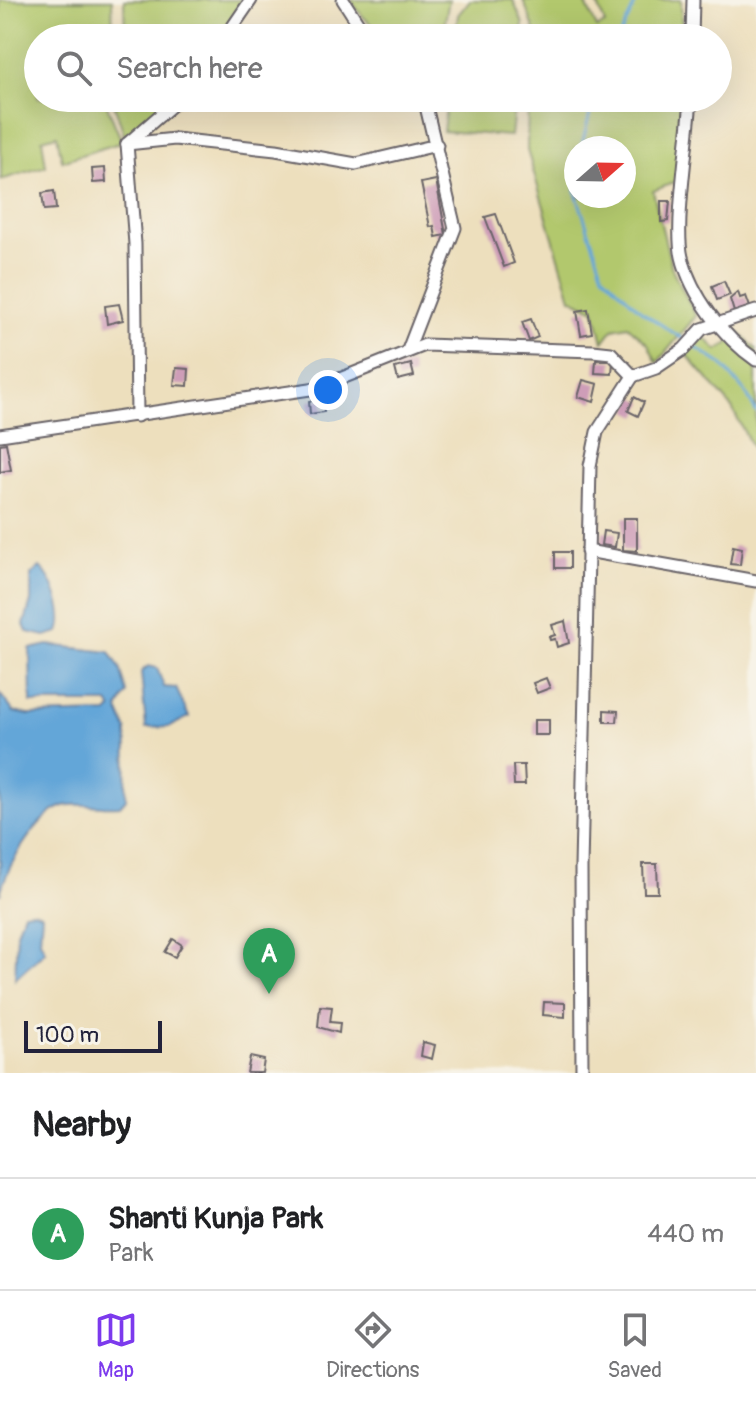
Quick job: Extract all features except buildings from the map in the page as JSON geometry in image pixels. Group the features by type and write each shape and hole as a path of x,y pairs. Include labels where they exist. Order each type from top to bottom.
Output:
{"street":[{"path":"235,24 251,0"},
{"path":"343,0 358,24"},
{"path":"692,24 693,0"},
{"path":"127,144 164,112"},
{"path":"408,350 455,228 428,112"},
{"path":"690,112 681,255 701,299 742,350 756,360"},
{"path":"127,144 175,139 276,150 356,164 437,145"},
{"path":"127,144 135,244 137,416"},
{"path":"582,1073 581,868 587,551 590,466 597,432 633,376 656,368 684,349 693,336 719,323 756,311"},
{"path":"0,435 317,388 425,345 611,353 633,376"},
{"path":"587,551 756,581"}],"green space":[{"path":"0,0 112,0 113,24 24,24 24,112 110,112 122,142 62,161 57,135 42,139 46,166 1,180"},
{"path":"124,0 243,0 228,24 125,24"},
{"path":"351,0 449,0 445,24 370,24"},
{"path":"470,0 513,0 523,24 457,24 458,15"},
{"path":"523,0 584,0 595,24 532,24"},
{"path":"596,0 681,0 682,24 605,24"},
{"path":"117,112 159,112 126,140"},
{"path":"445,112 514,112 511,136 443,131"},
{"path":"528,112 680,112 678,181 653,191 672,269 696,316 657,363 648,344 628,326 613,329 603,342 595,310 571,298 527,150"},
{"path":"734,328 756,349 756,455 731,406 685,353 704,337 717,350 729,343"}],"water":[{"path":"40,567 54,588 61,616 59,632 45,636 27,632 24,625 31,601 31,575"},
{"path":"48,645 110,652 120,668 127,693 118,709 127,730 126,799 120,806 71,805 53,811 24,844 0,895 0,694 14,712 29,715 108,713 112,709 108,703 31,703 30,649"},
{"path":"148,666 157,668 164,687 176,688 189,717 169,727 146,728 141,672"},
{"path":"24,912 42,914 40,940 45,951 15,979 17,932"}],"waterway":[{"path":"626,24 637,0"},
{"path":"584,136 590,112"},
{"path":"581,208 603,274 642,312 721,364 746,393 756,412"}],"place":[{"name":"Shanti Kunja Park","path":"269,994"}]}
